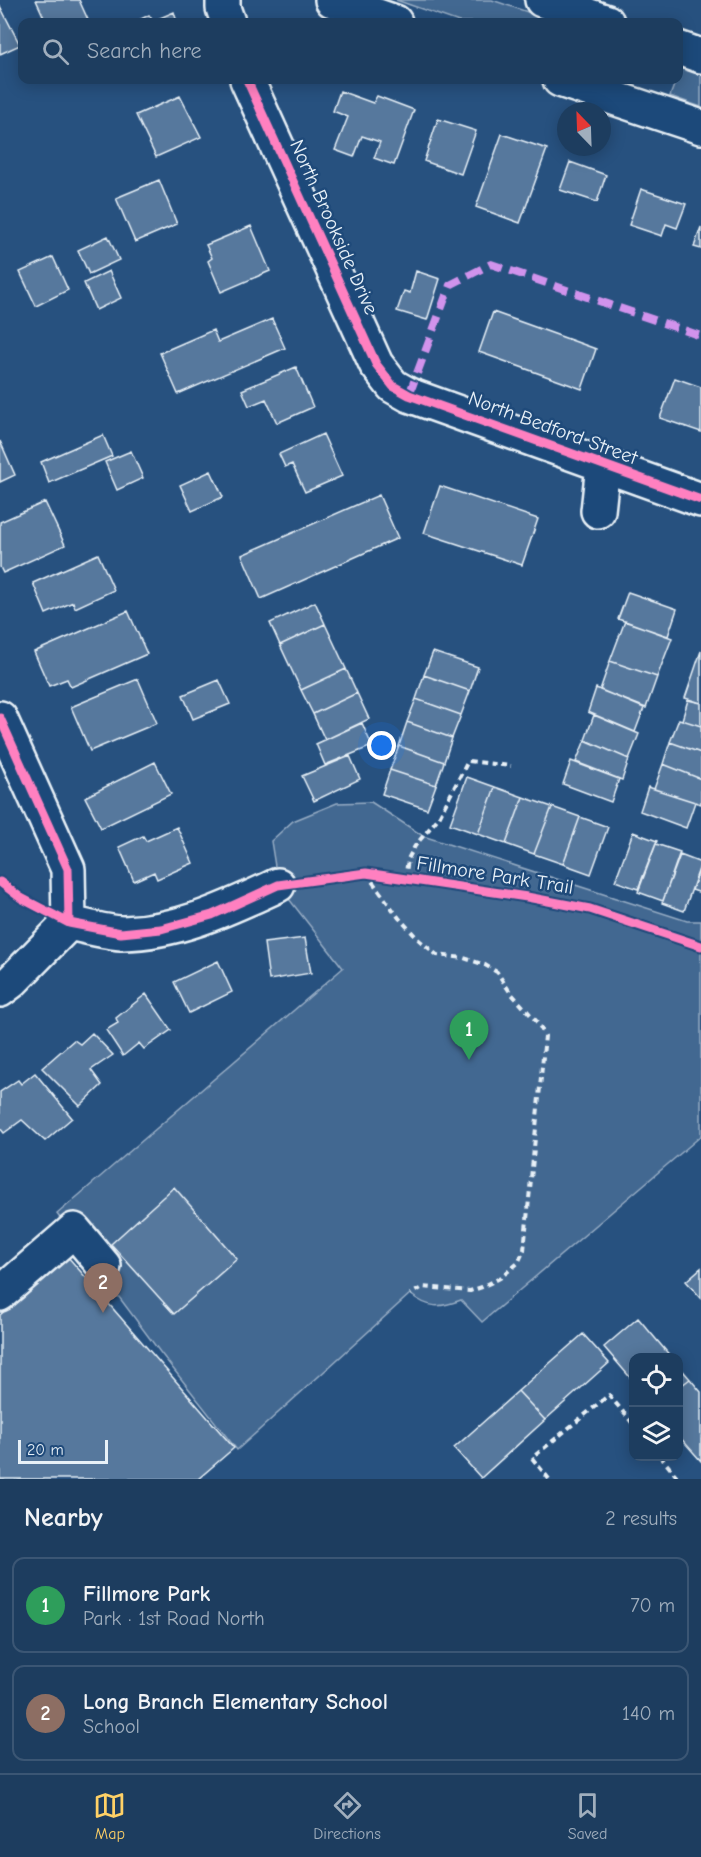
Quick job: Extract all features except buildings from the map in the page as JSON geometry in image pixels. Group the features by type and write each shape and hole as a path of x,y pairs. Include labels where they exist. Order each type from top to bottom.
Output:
{"street":[{"path":"223,0 227,18"},
{"path":"332,0 384,18"},
{"path":"542,0 594,18"},
{"path":"683,50 701,56"},
{"name":"North Brookside Drive","path":"249,84 376,364 393,386"},
{"path":"586,84 612,88 701,128"},
{"name":"North Bedford Street","path":"393,386 409,395 701,500"},
{"path":"598,511 603,465"},
{"path":"0,718 68,869 69,923 12,981 0,990"},
{"path":"69,923 121,933 161,929 212,915 278,885"},
{"path":"0,1294 74,1230 104,1266"}],"path":[{"path":"400,878 415,846 439,817 468,761 511,766"},
{"path":"355,875 371,874 399,918 437,955 464,958 485,965 496,972 510,992 538,1023 545,1036 524,1250 518,1263 500,1278 470,1291 423,1287 411,1294"},
{"path":"549,1479 532,1458 609,1395 629,1420"},
{"path":"664,1461 679,1479"}],"shaded area":[{"path":"396,0 492,0 545,18 448,18"},
{"path":"683,67 701,73 701,107 670,96 674,84 683,84"},
{"path":"371,802 423,836 687,921 701,921 701,1136 482,1322 461,1300 435,1306 410,1294 237,1450 57,1214 343,968 278,885 271,841 293,821 337,803"}],"marked path":[{"path":"409,395 450,285 491,264 701,336"}],"cycle path":[{"path":"249,84 376,364 393,386 409,395 701,500"},
{"path":"0,718 68,869 69,923"},
{"name":"Fillmore Park Trail","path":"0,882 21,898 69,923 121,933 161,929 212,915 278,885 366,873 527,897 590,909 701,946"}],"place":[{"name":"Fillmore Park","path":"469,1060"},
{"name":"Long Branch Elementary School","path":"103,1313"}]}
